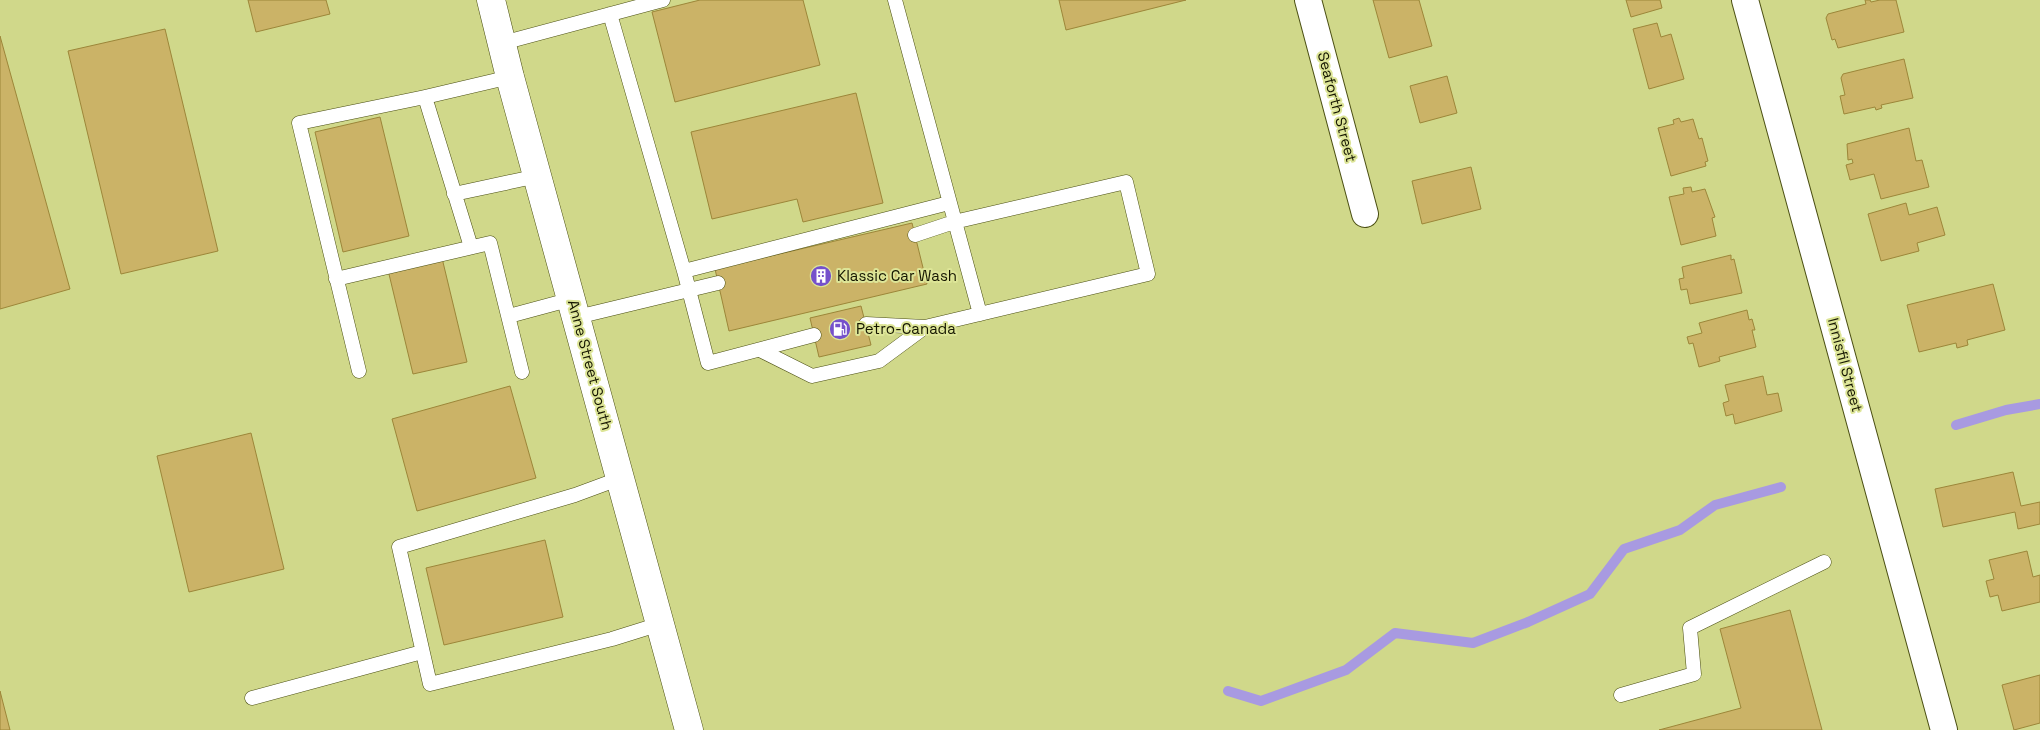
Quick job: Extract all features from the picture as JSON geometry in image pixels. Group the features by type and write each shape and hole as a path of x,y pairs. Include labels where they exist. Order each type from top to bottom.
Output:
{"street":[{"name":"Anne Street South","path":"491,0 510,77 689,730"},
{"name":"Seaforth Street","path":"1308,0 1365,214"},
{"name":"Innisfil Street","path":"1746,0 1944,730"}],"lane":[{"path":"502,43 663,0"},
{"path":"895,0 980,314"},
{"path":"610,14 684,271 708,362 814,335"},
{"path":"359,371 299,123 510,77"},
{"path":"425,97 470,247"},
{"path":"454,194 538,176"},
{"path":"866,324 925,327 1148,274 1126,182 954,222 915,235"},
{"path":"684,271 949,202"},
{"path":"336,279 490,243 522,372"},
{"path":"509,316 689,290 718,283"},
{"path":"760,350 812,376 879,362 925,327"},
{"path":"621,478 574,495 399,547 430,684 612,640 660,624"},
{"path":"1621,695 1694,674 1690,628 1824,562"},
{"path":"252,698 422,652"}],"building":[{"path":"248,0 326,0 330,14 256,32"},
{"path":"700,0 803,0 820,65 675,102 652,12"},
{"path":"1059,0 1186,0 1066,30"},
{"path":"1373,0 1419,0 1432,46 1389,58"},
{"path":"1626,0 1660,0 1662,8 1631,17"},
{"path":"1865,0 1870,0 1871,2 1896,0 1904,32 1838,48 1835,39 1832,40 1826,18 1828,14 1866,4"},
{"path":"1657,23 1661,37 1671,34 1684,79 1649,89 1633,29"},
{"path":"165,29 218,251 121,274 68,51"},
{"path":"0,36 70,289 0,309"},
{"path":"1904,59 1913,98 1881,105 1882,108 1876,110 1875,107 1844,114 1840,96 1845,95 1841,78 1843,74"},
{"path":"1447,76 1457,113 1420,123 1410,86"},
{"path":"856,93 883,203 803,222 797,199 712,219 691,132"},
{"path":"380,117 409,236 343,252 315,132"},
{"path":"1679,118 1681,122 1693,119 1699,139 1702,138 1708,161 1705,162 1706,166 1671,176 1658,128 1674,124 1673,120"},
{"path":"1909,128 1916,161 1922,160 1929,187 1881,199 1874,174 1850,180 1846,165 1853,163 1852,159 1848,160 1847,144"},
{"path":"1471,167 1481,209 1422,224 1412,181"},
{"path":"1691,187 1692,192 1705,189 1715,217 1712,218 1716,236 1681,245 1669,197 1684,194 1683,188"},
{"path":"1906,203 1909,215 1937,207 1945,235 1917,243 1919,251 1881,261 1868,214"},
{"name":"Klassic Car Wash","path":"912,223 927,284 729,331 715,269"},
{"path":"1731,255 1731,260 1734,259 1742,293 1690,304 1687,289 1681,290 1679,279 1684,278 1682,267"},
{"path":"442,258 467,362 413,374 388,270"},
{"path":"1993,284 2005,330 1967,340 1968,345 1957,348 1956,343 1919,352 1907,305"},
{"name":"Petro-Canada","path":"861,306 871,345 819,357 810,318"},
{"path":"1747,310 1749,320 1752,319 1755,330 1752,330 1756,347 1719,357 1720,361 1699,367 1693,343 1689,344 1687,337 1702,333 1699,323"},
{"path":"1763,376 1767,395 1778,393 1782,411 1735,424 1733,414 1726,416 1723,403 1729,401 1725,385"},
{"path":"510,386 536,478 417,511 392,419"},
{"path":"251,433 284,569 189,592 157,456"},
{"path":"2013,472 2021,506 2040,502 2040,524 2018,529 2015,512 1943,527 1935,489"},
{"path":"545,540 563,617 444,645 426,568"},
{"path":"2027,551 2033,577 2040,575 2040,602 2002,611 1998,595 1990,597 1986,581 1994,579 1989,560"},
{"path":"1790,610 1822,730 1659,730 1741,708 1720,629"},
{"path":"2040,675 2040,723 2014,730 2002,685"},
{"path":"0,691 10,730 0,730"}],"waterway":[{"path":"1956,425 2006,410 2040,404"},
{"path":"1228,691 1261,701 1346,670 1395,633 1473,643 1528,622 1590,594 1624,549 1680,530 1715,505 1781,487"}],"place":[{"name":"Klassic Car Wash","path":"821,276"},
{"name":"Petro-Canada","path":"840,329"}]}
